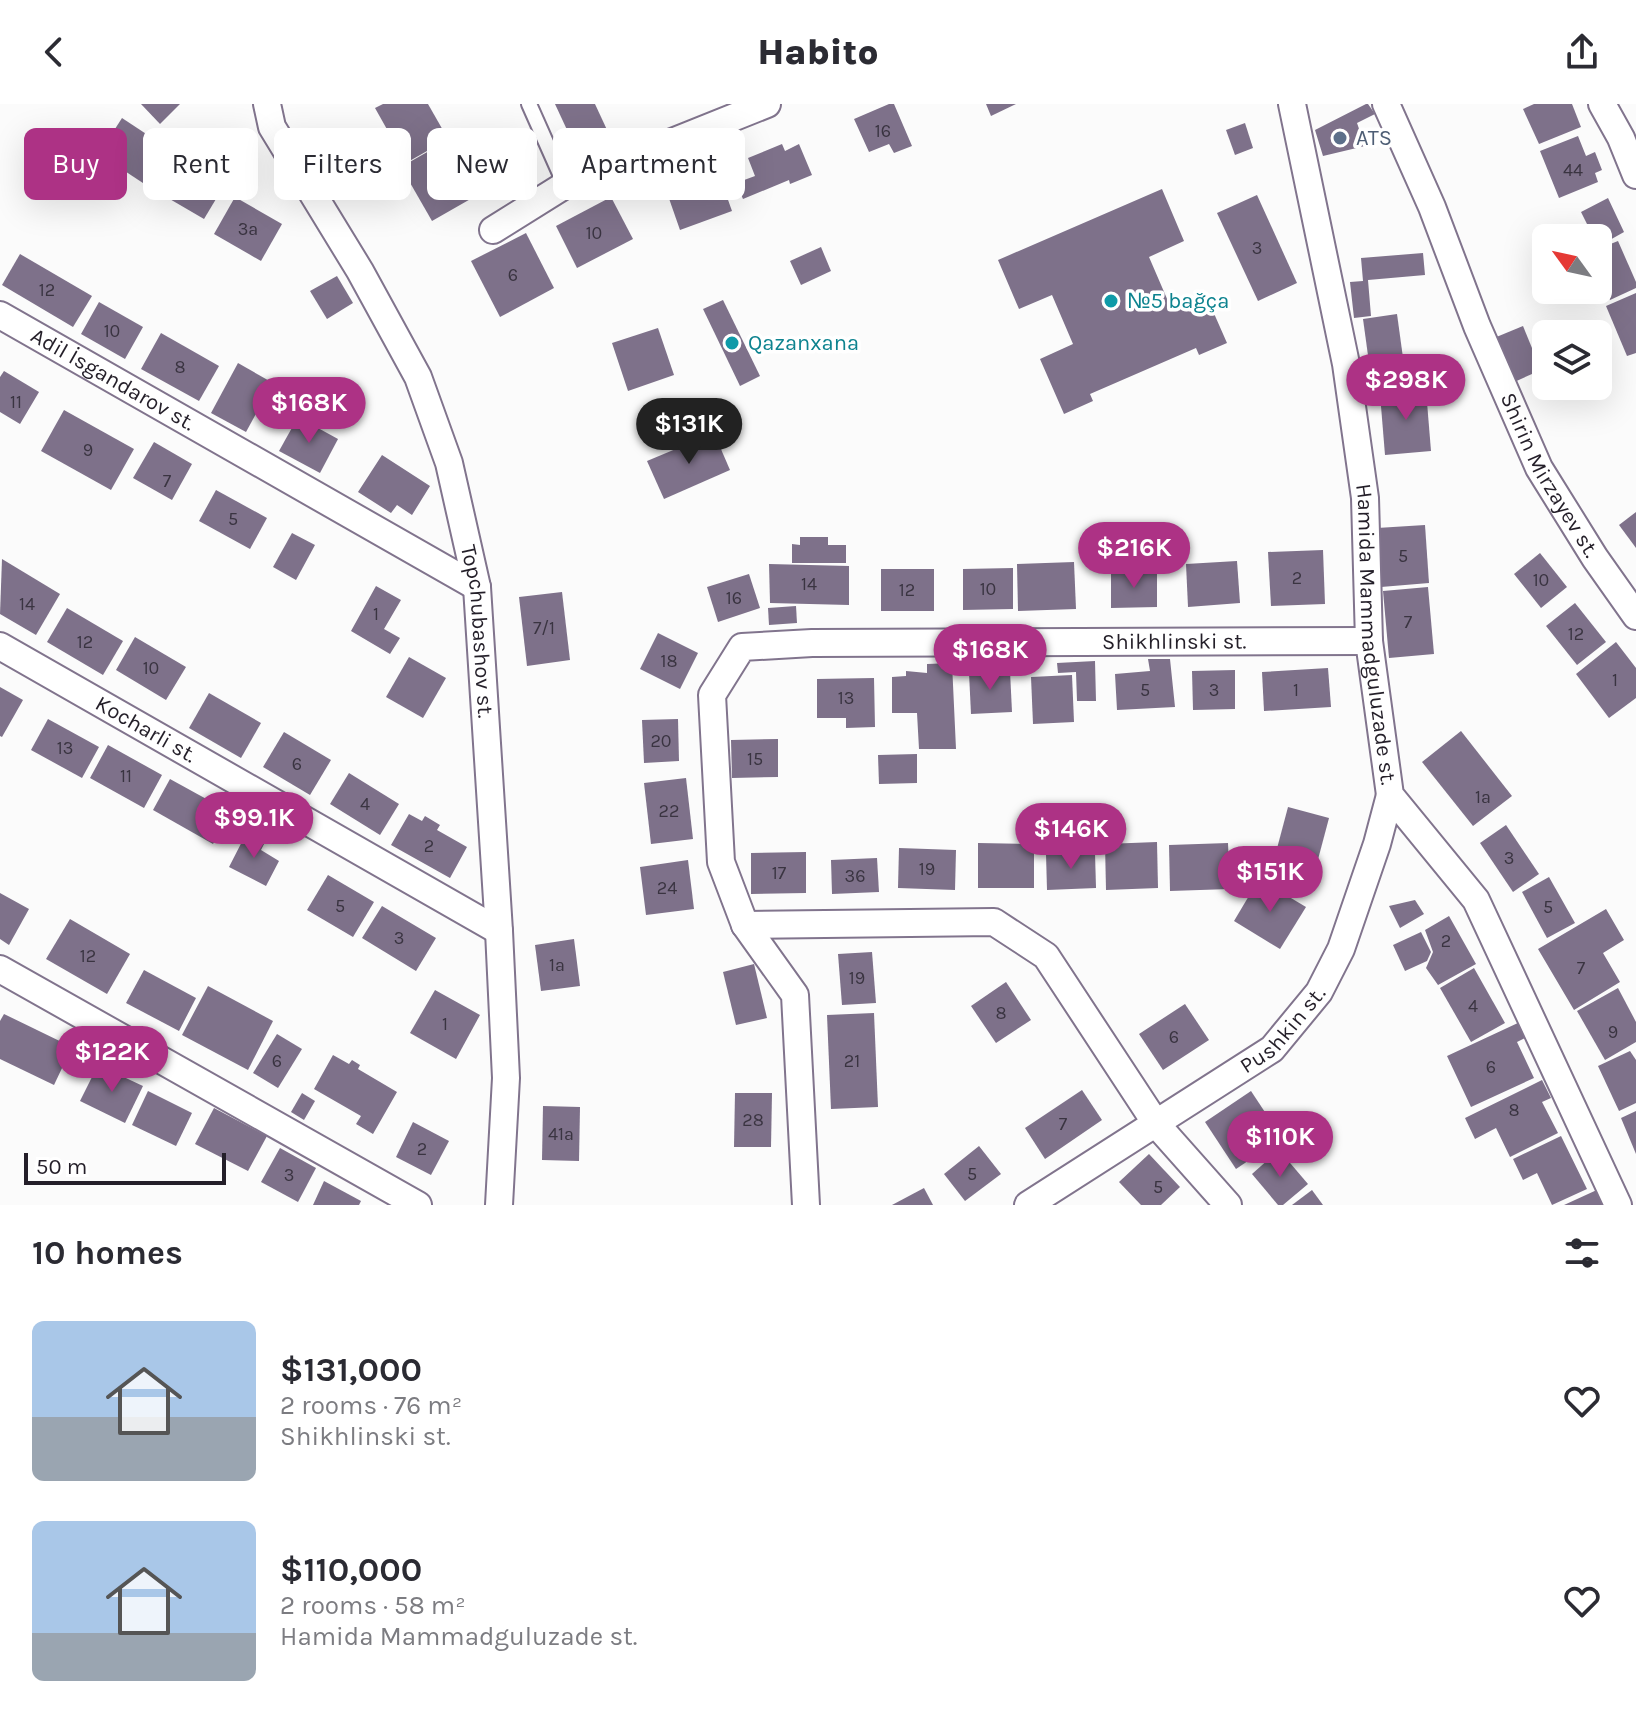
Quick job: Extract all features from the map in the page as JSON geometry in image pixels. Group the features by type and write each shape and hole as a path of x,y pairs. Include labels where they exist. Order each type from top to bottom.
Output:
{"street":[{"name":"Topchubashov st.","path":"267,104 272,127 360,271 418,377 449,463 477,587 506,1078 499,1205"},
{"path":"707,128 767,104"},
{"name":"Hamida Mammadguluzade st.","path":"1292,104 1346,364 1365,498 1369,641 1390,795 1476,900 1618,1205"},
{"name":"Shirin Mirzayev st.","path":"1386,104 1432,207 1477,326 1539,468 1595,558 1636,616"},
{"path":"1602,104 1621,138 1636,175"},
{"path":"493,230 553,192"},
{"name":"Adil İsgandarov st.","path":"0,315 477,587"},
{"name":"Shikhlinski st.","path":"806,1205 795,995 745,925 721,862 712,695 742,647 828,643 1369,641"},
{"name":"Kocharli st.","path":"0,646 499,931"},
{"name":"Pushkin st.","path":"1028,1205 1272,1049 1319,992 1341,949 1377,844 1390,795"},
{"path":"745,925 994,922 1046,956 1157,1125 1228,1205"},
{"path":"0,969 418,1205"}],"lane":[{"path":"529,104 553,158"}],"building":[{"path":"141,104 180,104 160,124"},
{"path":"383,104 428,104 442,128 427,128 427,151 411,160 411,128 386,128 375,108"},
{"path":"555,104 595,104 606,128 566,128"},
{"path":"894,104 912,146 894,153 889,144 869,152 854,119"},
{"path":"986,104 1016,104 991,116"},
{"name":"ATS","path":"1366,104 1375,114 1357,123 1365,146 1323,156 1315,130"},
{"path":"1534,104 1572,104 1581,127 1539,144 1523,109"},
{"path":"122,118 143,132 143,183 127,172 127,128 116,128"},
{"path":"1245,123 1253,148 1235,155 1226,130"},
{"path":"1578,136 1586,156 1595,152 1602,170 1595,173 1598,182 1559,198 1540,151"},
{"path":"782,144 785,151 799,144 812,175 790,184 789,180 745,198 745,180 755,176 748,158"},
{"path":"427,152 427,200 469,200 432,221 411,184 411,161"},
{"name":"№5 bağça","path":"1162,189 1184,241 1149,257 1171,308 1205,293 1227,343 1199,355 1196,348 1090,394 1093,401 1064,414 1040,359 1073,344 1052,295 1019,309 998,260"},
{"path":"1257,195 1297,283 1258,301 1217,213"},
{"path":"1608,198 1624,232 1612,239 1612,224 1587,224 1581,212"},
{"path":"171,200 215,200 204,219"},
{"path":"233,200 240,200 282,224 261,261 214,234"},
{"path":"605,200 613,200 633,239 577,268 556,226"},
{"path":"670,200 728,200 732,211 680,230"},
{"path":"526,233 554,288 500,317 471,261"},
{"path":"1618,241 1636,288 1612,299 1612,243"},
{"path":"821,247 831,271 801,285 790,261"},
{"path":"1423,253 1425,275 1368,280 1371,316 1354,318 1350,282 1363,281 1361,258"},
{"path":"20,254 92,296 73,327 2,285"},
{"path":"337,276 353,303 327,319 310,291"},
{"path":"1636,293 1636,353 1627,356 1606,306"},
{"name":"Qazanxana","path":"723,300 760,376 740,386 703,309"},
{"path":"99,302 143,327 125,359 81,334"},
{"path":"1397,314 1404,365 1370,370 1363,319"},
{"path":"1523,326 1532,348 1532,374 1512,383 1494,338"},
{"path":"658,328 674,375 628,391 612,343"},
{"path":"161,333 219,366 199,401 141,369"},
{"path":"238,363 273,383 246,432 211,413"},
{"path":"4,371 39,392 20,424 0,412 0,377"},
{"path":"1426,390 1431,451 1385,455 1380,394"},
{"path":"64,410 134,449 111,490 41,451"},
{"path":"298,417 338,439 320,473 279,451"},
{"path":"714,433 730,470 664,499 647,461"},
{"path":"154,442 192,464 172,500 133,478"},
{"path":"382,455 430,486 412,515 397,505 391,513 358,492"},
{"path":"216,490 267,518 250,549 199,521"},
{"path":"1636,512 1636,548 1619,525"},
{"path":"1425,525 1429,583 1381,587 1377,528"},
{"path":"292,533 315,545 296,580 273,567"},
{"path":"800,537 828,537 828,545 846,545 846,563 792,563 792,544 800,545"},
{"path":"1323,550 1325,604 1271,606 1268,552"},
{"path":"1540,553 1567,587 1541,608 1514,574"},
{"path":"2,559 60,594 36,635 0,614"},
{"path":"1237,561 1240,603 1188,607 1186,564"},
{"path":"1074,562 1076,609 1018,611 1017,564"},
{"path":"769,564 849,566 849,605 770,603"},
{"path":"1013,568 1013,609 963,610 963,569"},
{"path":"881,569 934,569 934,611 881,611"},
{"path":"1157,573 1157,607 1111,608 1111,574"},
{"path":"749,574 760,608 718,622 707,587"},
{"path":"376,586 401,600 384,629 400,638 390,654 351,631"},
{"path":"1428,587 1434,654 1389,658 1383,591"},
{"path":"562,592 570,660 527,666 519,597"},
{"path":"1575,603 1606,642 1577,665 1546,626"},
{"path":"796,606 797,623 769,625 768,608"},
{"path":"67,608 123,641 103,675 47,642"},
{"path":"658,633 698,653 680,689 640,669"},
{"path":"135,637 186,667 166,700 116,670"},
{"path":"1616,642 1636,668 1636,698 1609,718 1576,674"},
{"path":"409,657 446,678 423,718 386,697"},
{"path":"1148,659 1170,659 1175,707 1117,710 1115,674 1150,671"},
{"path":"1095,661 1096,701 1077,701 1076,672 1058,673 1057,663"},
{"path":"952,663 956,749 919,749 917,713 892,713 892,677 906,676 906,671 927,673 927,664"},
{"path":"1328,668 1331,707 1264,711 1262,672"},
{"path":"1235,670 1235,709 1193,710 1192,671"},
{"path":"1010,671 1012,712 971,714 969,673"},
{"path":"1072,675 1074,722 1033,724 1031,677"},
{"path":"874,678 875,727 846,728 846,718 817,718 817,679"},
{"path":"0,687 23,700 2,737 0,736"},
{"path":"209,693 261,723 241,758 189,728"},
{"path":"48,719 99,747 82,778 31,750"},
{"path":"678,719 679,761 644,763 642,720"},
{"path":"1461,731 1512,796 1473,826 1422,762"},
{"path":"284,732 331,760 310,795 263,767"},
{"path":"778,739 778,777 732,778 731,740"},
{"path":"108,745 162,775 144,808 90,778"},
{"path":"917,754 917,783 879,784 878,755"},
{"path":"349,773 399,804 380,835 330,804"},
{"path":"686,778 693,839 651,844 644,783"},
{"path":"170,779 230,812 213,844 153,810"},
{"path":"1288,807 1329,818 1316,867 1275,856"},
{"path":"409,814 422,821 425,816 440,825 437,830 467,847 450,878 391,845"},
{"path":"1506,825 1539,874 1513,892 1480,843"},
{"path":"248,830 266,840 261,850 279,861 266,886 229,867"},
{"path":"1157,842 1158,888 1106,890 1105,844"},
{"path":"978,843 1034,844 1034,888 978,888"},
{"path":"1228,843 1230,889 1170,891 1169,845"},
{"path":"899,848 956,850 955,890 898,888"},
{"path":"806,852 806,893 751,894 751,853"},
{"path":"1095,853 1096,888 1047,890 1046,854"},
{"path":"877,858 879,892 832,894 831,860"},
{"path":"688,860 694,909 646,915 640,867"},
{"path":"328,875 374,902 353,937 307,910"},
{"path":"1549,877 1575,923 1547,938 1522,892"},
{"path":"1259,879 1306,907 1280,949 1234,921"},
{"path":"0,893 29,909 9,945 0,939"},
{"path":"1415,900 1424,914 1400,928 1389,906"},
{"path":"382,906 436,938 416,971 362,938"},
{"path":"1606,909 1624,940 1603,953 1620,982 1574,1010 1538,949"},
{"path":"1449,916 1476,964 1438,985 1426,968 1433,952 1425,930"},
{"path":"70,919 130,954 107,994 46,959"},
{"path":"1421,932 1431,952 1427,961 1405,971 1393,945"},
{"path":"574,939 580,986 541,991 535,945"},
{"path":"872,952 876,1003 842,1005 838,954"},
{"path":"754,964 767,1018 736,1025 723,972"},
{"path":"1474,968 1505,1023 1471,1042 1440,988"},
{"path":"144,970 196,998 179,1031 126,1003"},
{"path":"1006,982 1031,1020 996,1043 971,1006"},
{"path":"208,986 273,1021 248,1070 182,1035"},
{"path":"1618,988 1636,1022 1636,1042 1605,1060 1577,1011"},
{"path":"435,990 480,1015 456,1059 410,1033"},
{"path":"1185,1004 1209,1040 1163,1070 1139,1034"},
{"path":"874,1013 878,1107 831,1109 827,1015"},
{"path":"4,1014 72,1047 54,1085 0,1059 0,1021"},
{"path":"1520,1022 1527,1037 1517,1042 1534,1078 1471,1107 1447,1056"},
{"path":"277,1034 302,1049 278,1088 253,1073"},
{"path":"1630,1051 1636,1060 1636,1103 1619,1111 1598,1066"},
{"path":"333,1055 349,1064 352,1060 360,1065 358,1069 397,1092 373,1134 356,1124 361,1116 314,1089"},
{"path":"98,1065 143,1086 125,1123 80,1101"},
{"path":"1542,1080 1551,1098 1542,1102 1558,1133 1510,1157 1496,1128 1475,1139 1465,1118"},
{"path":"1082,1090 1102,1120 1045,1159 1025,1128"},
{"path":"148,1091 192,1113 176,1146 132,1125"},
{"path":"1251,1091 1282,1138 1236,1169 1205,1122"},
{"path":"302,1093 315,1101 304,1120 291,1112"},
{"path":"735,1093 772,1093 771,1147 734,1147"},
{"path":"543,1106 580,1107 579,1161 542,1160"},
{"path":"214,1108 267,1136 248,1171 195,1144"},
{"path":"1636,1111 1636,1154 1621,1118"},
{"path":"413,1122 449,1141 431,1175 396,1157"},
{"path":"1561,1136 1587,1189 1552,1205 1537,1173 1523,1180 1513,1159"},
{"path":"979,1146 1001,1174 965,1201 944,1174"},
{"path":"280,1148 316,1168 298,1202 261,1182"},
{"path":"1279,1150 1308,1184 1283,1205 1278,1205 1252,1174"},
{"path":"1149,1154 1180,1187 1161,1205 1141,1205 1119,1182"},
{"path":"324,1181 361,1201 359,1205 313,1205"},
{"path":"924,1188 933,1205 892,1205"},
{"path":"1599,1189 1606,1205 1564,1205"},
{"path":"1312,1190 1323,1205 1292,1205"}],"place":[{"name":"ATS","path":"1340,138"},
{"name":"№5 bağça","path":"1111,301"},
{"name":"Qazanxana","path":"732,343"}]}
